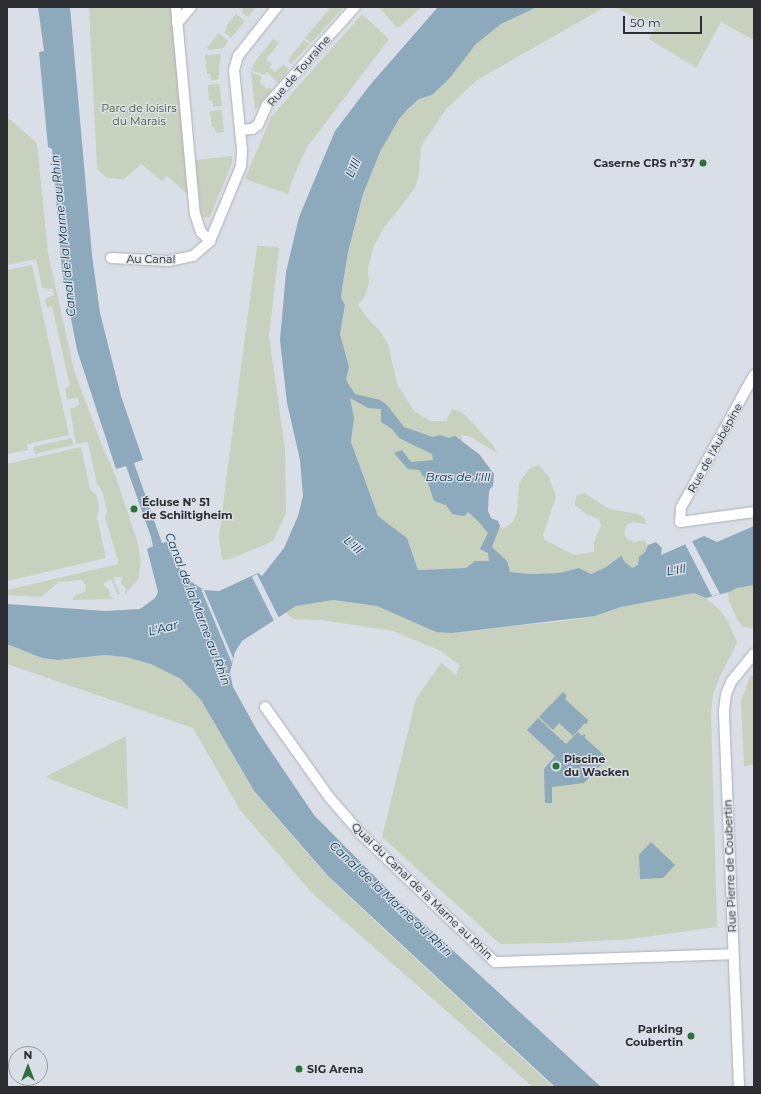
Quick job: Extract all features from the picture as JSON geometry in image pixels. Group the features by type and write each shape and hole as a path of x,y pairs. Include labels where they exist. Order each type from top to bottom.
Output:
{"street":[{"path":"176,7 195,214 201,232 210,241 241,166 242,150 234,70 238,56 277,7"},
{"path":"177,23 190,7"},
{"name":"Rue de Touraine","path":"240,130 252,129 258,125 267,105 355,7"},
{"name":"Au Canal","path":"111,258 169,261 194,256 210,241"},
{"name":"Rue de l'Aubépine","path":"754,375 719,442 681,508 680,522 754,512"},
{"name":"Rue Pierre de Coubertin","path":"739,1087 724,710 726,694 731,682 754,654"},
{"name":"Quai du Canal de la Marne au Rhin","path":"265,707 324,791 361,834 495,962 733,954"}],"green space":[{"name":"Parc de loisirs du Marais","path":"89,7 172,7 190,193 186,193 167,176 162,181 141,164 124,179 107,178 97,169"},
{"path":"244,7 256,7 248,17 241,12"},
{"path":"331,7 344,7 311,43 305,38"},
{"path":"379,7 421,7 401,26 396,27"},
{"path":"537,7 605,7 477,80 447,108 421,146 419,175 415,187 385,226 374,246 368,267 369,283 365,296 358,305 368,319 380,331 388,344 397,384 414,411 431,421 446,421 452,409 462,412 493,445 497,453 471,437 461,435 464,447 493,480 485,507 493,526 504,528 513,522 517,512 519,483 530,468 539,465 549,477 556,497 543,535 545,540 574,555 594,552 594,543 601,525 599,519 586,514 575,505 576,496 584,493 609,509 638,514 645,518 646,524 633,522 627,525 624,532 626,538 634,542 644,540 648,545 645,552 639,557 638,566 631,568 621,557 606,567 591,574 579,568 559,573 530,574 499,571 475,561 467,568 418,570 407,538 378,516 351,442 354,418 346,380 349,367 340,334 345,306 341,298 348,252 363,194 372,170 380,152 399,119 419,99 432,95 449,79 476,44 501,24"},
{"path":"615,7 754,7 754,40 721,22 696,68 649,39 655,28"},
{"path":"236,14 245,21 231,38 224,32 227,28 226,26"},
{"path":"362,14 389,39 307,147 292,180 288,194 245,179 271,117"},
{"path":"219,33 228,41 224,48 209,50 207,48"},
{"path":"273,39 279,43 266,59 272,65 269,67 275,72 284,64 289,69 278,83 267,72 264,75 251,70 256,60"},
{"path":"304,40 310,44 291,64 288,61"},
{"path":"221,54 219,79 211,81 210,74 207,74 205,55"},
{"path":"251,72 262,77 259,82 267,89 269,87 272,90 255,110"},
{"path":"219,84 222,106 213,107 212,101 209,101 208,85"},
{"path":"222,110 224,132 216,133 214,127 212,127 210,111"},
{"path":"7,117 37,143 48,253 74,370 102,446 116,477 137,540 141,562 138,580 125,594 126,588 121,584 122,577 115,577 114,581 120,594 118,595 112,581 108,580 104,583 104,586 109,589 110,596 114,599 72,600 74,596 86,591 86,585 81,580 59,582 41,597 7,595 7,590 119,564 105,518 107,509 102,491 97,484 88,442 76,444 70,409 79,405 78,398 67,399 65,388 70,386 52,306 47,308 45,299 54,295 53,289 42,288 36,259 7,265"},
{"path":"232,156 232,163 210,217 202,218 195,160"},
{"path":"257,246 278,247 279,249 269,336 285,450 286,513 273,541 230,559 222,560 219,538"},
{"path":"32,265 69,435 27,444 28,450 7,454 7,270"},
{"path":"72,438 73,445 35,454 33,447"},
{"path":"81,447 90,489 97,496 99,508 97,517 106,558 7,581 7,464"},
{"path":"754,585 754,628 743,627 737,619 729,601 728,592 737,588"},
{"name":"Piscine du Wacken","path":"694,593 706,598 719,609 729,623 737,643 720,676 713,694 711,712 717,927 630,939 559,943 500,944 382,837 416,699 441,663 456,675 460,666 441,651 393,631 321,620 293,619 286,613 296,606 333,600 377,606 436,632 556,622 595,616 621,607"},
{"path":"7,644 42,658 58,660 104,655 126,657 151,664 181,679 201,700 254,792 328,877 553,1087 533,1087 312,893 240,810 193,728 7,664"},
{"path":"754,675 753,774 753,765 744,766 741,702 750,676"},
{"path":"126,736 128,809 45,777"}],"water":[{"path":"38,7 70,7 92,255 100,313 121,396 143,460 134,463 162,543 167,542 184,577 204,590 219,591 258,573 262,576 284,548 298,516 303,496 300,460 287,403 280,340 286,272 299,217 335,131 370,85 438,7 537,7 501,24 476,44 449,79 432,95 419,99 399,119 380,152 363,194 348,252 342,290 341,298 345,305 340,334 349,367 346,380 355,394 380,400 387,405 404,427 433,437 440,435 449,438 455,436 479,454 494,474 493,486 489,490 488,511 491,518 498,521 500,526 492,547 507,561 510,572 530,574 559,573 579,568 591,574 606,567 621,556 632,568 638,565 639,557 645,552 648,545 656,542 662,548 661,555 704,536 717,542 754,526 754,585 737,588 729,592 706,598 694,593 621,607 595,616 452,633 436,632 377,606 333,600 296,606 242,641 235,652 230,673 233,687 258,732 314,815 395,897 601,1087 555,1087 328,876 254,791 201,700 181,679 151,664 126,657 104,655 58,660 42,658 7,644 7,604 105,611 140,609 155,598 158,592 147,549 153,546 151,537 126,466 116,469 77,350 62,271 52,149 48,147 39,52 44,51","holes":["350,398 368,408 381,409 381,422 392,429 399,438 432,454 433,460 411,462 402,450 394,453 408,469 419,470 428,483 434,501 446,505 452,514 464,516 468,512 478,521 488,533 480,549 488,553 489,561 475,561 466,568 418,570 407,538 378,516 351,442 354,418"]},
{"path":"563,692 567,696 565,699 588,720 587,724 585,723 573,736 559,723 553,730 539,717"},
{"path":"538,718 566,744 578,732 582,736 584,734 586,736 584,737 607,758 584,783 552,787 552,803 545,803 544,769 555,756 527,730"},
{"path":"651,842 675,865 663,878 640,879 639,855"}],"pier":[{"path":"692,541 720,594 712,596 685,544"},
{"path":"257,574 279,618 274,621 252,577"},
{"path":"201,589 204,590 233,658 232,663"}],"place":[{"name":"Caserne CRS n°37","path":"703,163"},
{"name":"Écluse N° 51 de Schiltigheim","path":"134,509"},
{"name":"Piscine du Wacken","path":"556,766"},
{"name":"Parking Coubertin","path":"691,1036"},
{"name":"SIG Arena","path":"299,1069"}],"water label":[{"name":"L'Ill","path":"353,168"},
{"name":"Canal de la Marne au Rhin","path":"63,236"},
{"name":"Bras de l'Ill","path":"458,477"},
{"name":"L'Ill","path":"353,545"},
{"name":"L'Ill","path":"676,570"},
{"name":"Canal de la Marne au Rhin","path":"198,609"},
{"name":"L'Aar","path":"163,628"},
{"name":"Canal de la Marne au Rhin","path":"391,899"}]}
